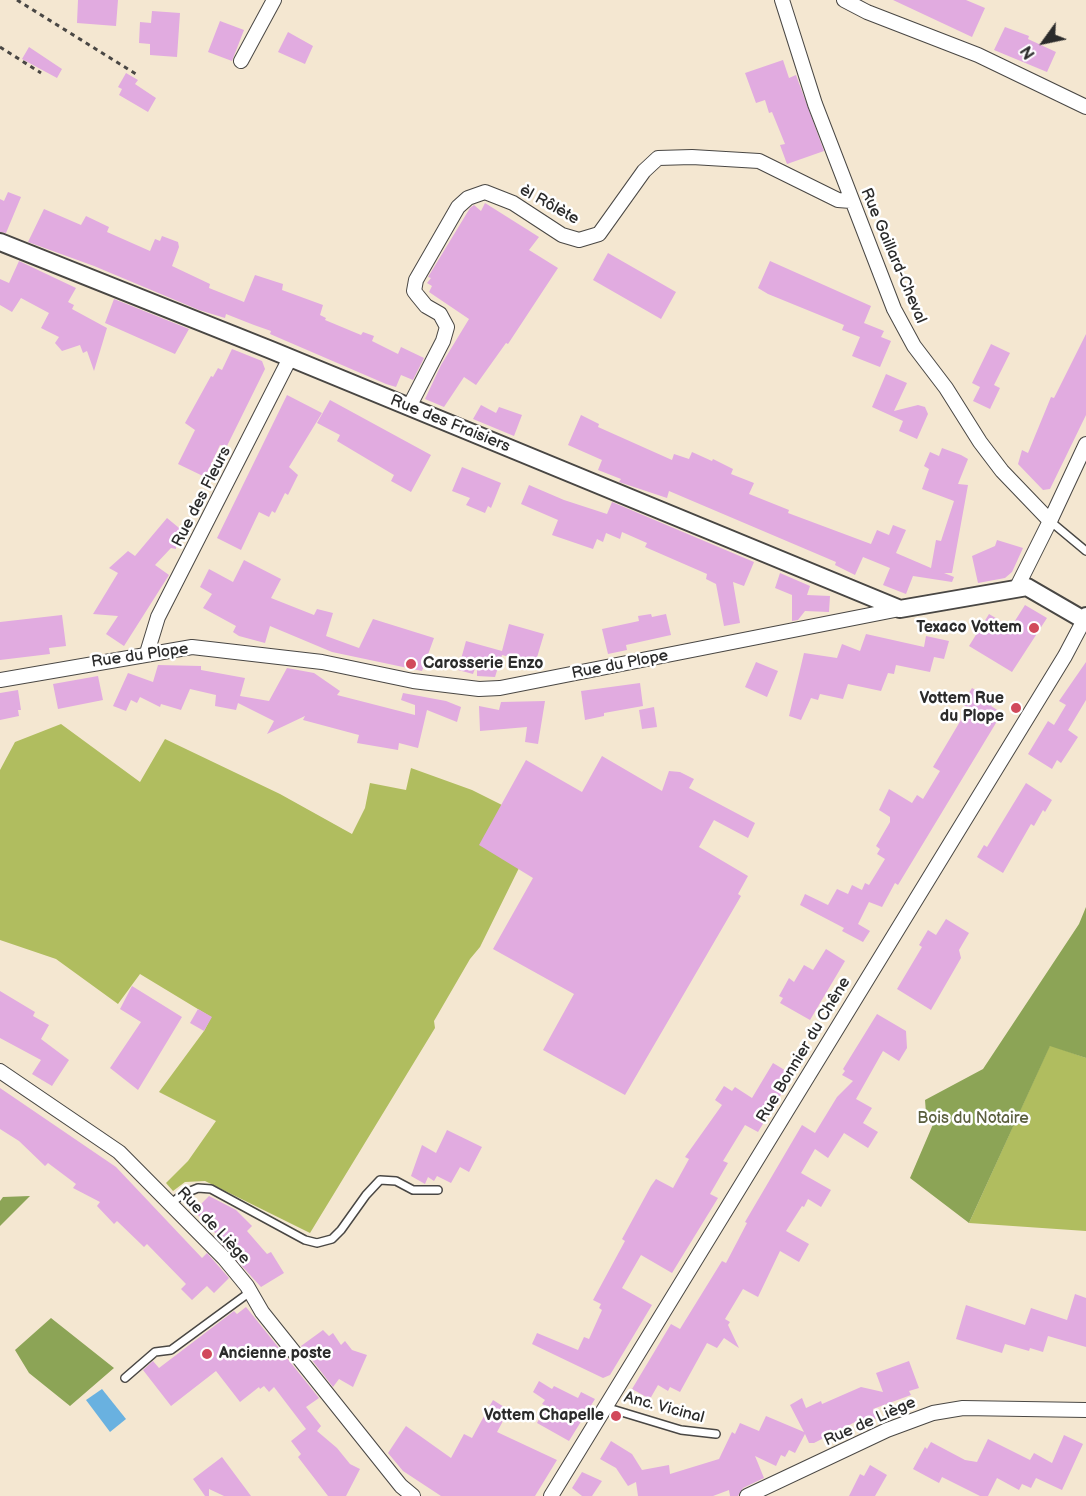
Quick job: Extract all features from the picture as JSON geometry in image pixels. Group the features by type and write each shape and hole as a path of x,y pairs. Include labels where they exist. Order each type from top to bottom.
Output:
{"street":[{"path":"241,61 274,0"},
{"name":"Rue Gaillard-Cheval","path":"782,0 815,104 894,309 914,346 946,388 980,442 1002,471 1050,521"},
{"path":"844,0 867,12 978,55 1086,107"},
{"name":"èl Rôlète","path":"409,407 447,327 440,314 426,306 417,296 416,280 458,207 468,198 485,192 513,203 562,235 579,240 599,234 645,171 658,158 704,158 759,161 838,200 851,201"},
{"name":"Rue des Fraisiers","path":"0,242 290,358 900,609"},
{"name":"Rue des Fleurs","path":"147,653 158,617 290,358"},
{"path":"1085,618 1027,587 1017,587 1086,444"},
{"name":"Rue du Plope","path":"0,680 192,647 322,662 413,681 479,689 524,684 1017,587"},
{"name":"Rue Bonnier du Chêne","path":"551,1496 957,829 1065,656 1085,618"},
{"name":"Rue de Liège","path":"0,1071 119,1152 224,1258 276,1331 401,1486 413,1496"},
{"name":"Rue de Liège","path":"747,1496 887,1430 933,1413 963,1408 1086,1410"}],"lane":[{"path":"1050,521 1086,551"},
{"path":"170,1204 183,1194 198,1188 211,1189 305,1240 317,1243 332,1239 380,1180 396,1181 412,1190 438,1190"},
{"path":"125,1378 155,1352 171,1350 250,1292"},
{"name":"Anc. Vicinal","path":"606,1407 681,1430 716,1434"}],"path":[{"path":"17,0 136,74"},
{"path":"0,47 41,74"}],"green space":[{"path":"61,724 140,782 165,739 280,794 352,834 365,808 370,783 406,790 411,768 472,790 502,805 519,868 480,947 470,959 434,1021 435,1028 310,1233 205,1181 185,1182 173,1191 166,1183 188,1161 216,1121 159,1092 204,1031 211,1017 140,974 118,1004 56,959 0,940 0,770 15,742"},
{"name":"Bois du Notaire","path":"1086,907 1086,1058 1050,1046 969,1223 910,1178 934,1122 926,1113 925,1100 983,1069 1079,924"},
{"path":"1050,1045 1086,1058 1086,1231 969,1223"},
{"path":"30,1196 0,1226 0,1201 3,1197"},
{"path":"51,1318 114,1368 70,1406 29,1373 15,1350"}],"water":[{"path":"102,1389 126,1419 110,1432 86,1400"}],"building":[{"path":"78,0 118,0 116,26 77,23"},
{"path":"893,0 966,0 985,8 972,37"},
{"path":"152,11 180,13 177,57 150,55 150,44 139,43 140,22 151,23"},
{"path":"220,21 244,30 232,61 208,52"},
{"path":"1005,27 1029,36 1028,39 1056,52 1047,72 994,50"},
{"path":"288,32 313,46 305,64 278,52"},
{"path":"29,47 62,69 57,78 22,59"},
{"path":"783,60 789,78 796,75 824,151 787,164 780,145 785,144 772,112 769,113 765,100 756,103 745,73"},
{"path":"126,73 138,80 135,84 156,98 148,112 119,95 122,89 118,87"},
{"path":"8,192 21,197 6,233 0,232 0,199 4,201"},
{"path":"485,203 539,237 529,250 558,268 508,344 506,343 476,385 464,377 444,407 425,399 441,365 469,319 429,292 432,286 427,283 431,278 428,277 470,208 474,205 481,211"},
{"path":"44,209 81,225 86,216 109,227 107,232 150,251 155,239 160,241 162,236 178,242 179,247 172,266 210,284 209,288 244,302 255,275 283,284 282,290 323,305 320,315 326,318 325,320 361,335 363,332 374,336 372,341 398,354 401,347 424,358 413,380 401,375 396,387 386,384 270,334 271,331 226,314 225,318 199,310 94,266 28,242"},
{"path":"608,253 676,292 661,319 593,280"},
{"path":"19,261 76,288 68,302 74,305 72,309 107,328 94,371 87,351 83,353 80,345 62,351 55,343 59,337 41,328 49,313 21,298 12,312 0,305 0,279 9,283"},
{"path":"770,261 871,306 864,323 884,331 881,337 891,341 880,367 852,356 860,337 842,330 844,325 758,288"},
{"path":"114,299 189,329 175,354 105,323"},
{"path":"1086,334 1086,415 1050,489 1043,490 1018,464 1022,450 1028,453 1051,397 1054,398"},
{"path":"991,344 1010,353 994,385 1000,388 990,409 973,401 980,387 972,383"},
{"path":"232,349 262,361 265,369 226,448 220,445 205,477 178,464 195,430 185,423 211,376 213,377 218,368 222,370"},
{"path":"886,374 907,383 894,411 918,405 925,407 928,414 917,439 899,431 903,421 872,407"},
{"path":"287,395 322,413 289,467 298,475 288,495 285,493 275,513 272,511 269,517 259,512 241,550 217,538"},
{"path":"330,400 431,455 411,492 391,481 394,475 337,441 340,435 317,423"},
{"path":"481,405 496,413 499,407 522,415 514,436 473,419"},
{"path":"581,415 599,424 598,427 672,460 674,454 689,459 692,452 712,461 713,459 733,469 731,474 754,483 749,494 789,510 788,513 871,544 877,530 889,535 893,525 906,530 896,553 931,568 936,540 941,541 954,501 922,489 929,469 924,466 930,452 939,456 942,448 961,455 968,459 958,484 968,485 952,573 944,573 954,577 952,582 913,576 906,594 883,585 890,568 863,557 855,575 835,565 836,562 669,491 667,498 619,482 621,479 598,470 602,460 568,445"},
{"path":"462,467 501,483 491,508 488,506 485,513 466,505 470,498 452,491"},
{"path":"529,485 564,500 607,514 612,502 754,562 744,586 733,582 740,623 724,626 716,584 706,579 707,574 645,547 647,543 622,532 620,539 606,533 603,542 597,539 593,549 552,535 558,520 521,504"},
{"path":"167,518 184,532 176,541 176,549 171,548 155,565 169,575 124,646 106,634 118,616 93,614 118,573 109,568 128,551 135,556"},
{"path":"997,540 1023,548 1012,572 1005,578 978,583 972,556 995,546"},
{"path":"244,560 281,579 271,598 314,615 317,609 333,613 326,636 359,648 373,619 434,638 422,671 332,652 270,626 265,643 239,636 233,632 236,626 203,608 212,594 200,587 209,569 233,582"},
{"path":"780,573 810,586 807,595 830,596 829,612 805,611 798,620 792,621 792,595 775,588"},
{"path":"1025,605 1047,618 1012,672 969,646 989,614 1011,627"},
{"path":"651,614 652,617 666,614 671,635 626,645 627,650 608,654 602,629 639,621 638,616"},
{"path":"62,615 66,646 49,648 50,654 0,660 0,622"},
{"path":"509,624 544,634 535,664 502,655 495,677 477,676 477,663 473,674 458,670 466,641 502,651"},
{"path":"866,634 924,647 926,636 949,641 944,659 934,657 930,672 896,665 894,674 888,673 881,691 848,684 843,699 820,694 818,700 811,698 801,720 789,716 804,653 837,658 842,644 860,651"},
{"path":"756,662 778,671 767,697 745,687"},
{"path":"1086,662 1086,700 1068,730 1078,737 1061,763 1057,760 1052,769 1028,754 1048,721 1054,725 1066,705 1059,701"},
{"path":"158,665 201,666 201,670 245,678 240,696 269,701 287,668 314,673 340,691 337,695 415,715 415,705 401,700 403,693 446,701 461,707 457,722 427,710 418,748 399,743 398,750 357,743 359,735 303,720 305,716 267,734 274,721 238,703 236,710 215,706 216,695 190,689 181,710 161,704 160,707 140,697 137,703 131,700 126,711 113,706 128,673 153,682"},
{"path":"98,676 103,700 58,709 53,684"},
{"path":"640,683 643,706 604,713 604,716 585,720 581,691"},
{"path":"972,688 995,701 991,706 1002,713 898,885 895,883 882,907 869,902 858,924 870,931 863,942 842,931 844,928 800,905 805,894 828,905 837,889 848,894 852,885 862,890 865,883 869,885 885,859 877,854 880,849 876,846 890,822 890,817 879,810 889,789 912,803 917,795 923,799 940,771 933,767 968,708 962,704"},
{"path":"18,690 21,710 18,710 19,716 0,720 0,693"},
{"path":"545,701 538,744 525,742 527,727 480,731 479,706 499,710 501,702"},
{"path":"654,707 657,727 642,729 639,710"},
{"path":"602,756 662,791 669,771 680,772 694,779 689,788 755,823 748,838 714,820 699,847 748,876 738,894 741,896 625,1095 543,1050 574,994 493,949 533,878 479,845 526,760 582,792"},
{"path":"1026,783 1052,800 1034,826 1031,824 1003,873 977,857 984,845 987,847"},
{"path":"946,919 969,933 959,950 961,958 931,1010 897,989 922,947 919,945 928,930 936,935"},
{"path":"826,949 845,961 810,1020 780,1003 783,998 779,996 789,978 794,982 804,965 813,970"},
{"path":"132,986 182,1017 138,1090 110,1068 141,1022 120,1009"},
{"path":"0,991 35,1012 33,1016 49,1025 41,1039 69,1060 52,1086 32,1074 41,1060 0,1038"},
{"path":"198,1009 212,1017 204,1031 190,1023"},
{"path":"877,1014 906,1031 907,1048 899,1061 883,1051 856,1099 872,1108 863,1123 878,1132 868,1148 844,1133 828,1158 815,1149 801,1173 831,1190 821,1207 808,1199 786,1231 809,1244 799,1262 780,1251 758,1297 743,1289 725,1319 730,1322 728,1325 739,1348 724,1338 717,1348 707,1343 680,1392 670,1387 668,1391 658,1385 650,1399 632,1389 671,1324 680,1329 722,1261 726,1263 747,1223 745,1222 802,1125 815,1133 837,1097 853,1081 842,1075 845,1071 843,1069"},
{"path":"773,1063 793,1075 758,1132 745,1125 723,1161 728,1163 710,1194 718,1198 672,1273 641,1255 622,1288 652,1305 610,1375 603,1378 532,1344 537,1333 578,1350 584,1337 589,1339 602,1310 599,1308 601,1304 593,1300 625,1241 622,1239 651,1186 656,1179 673,1188 689,1159 685,1157 722,1105 715,1100 724,1086 732,1091 735,1087 752,1098"},
{"path":"0,1088 116,1167 202,1258 207,1253 229,1278 214,1293 207,1286 192,1300 181,1289 186,1284 147,1244 144,1247 117,1221 114,1224 97,1206 100,1202 73,1188 76,1184 48,1163 45,1166 19,1141 0,1129"},
{"path":"447,1130 482,1147 469,1172 460,1167 451,1183 437,1176 434,1181 428,1177 425,1184 411,1176 422,1145 436,1153"},
{"path":"209,1196 236,1210 252,1226 247,1231 267,1254 271,1252 284,1273 261,1287 194,1211"},
{"path":"1075,1294 1086,1298 1086,1347 1048,1336 1043,1352 1030,1348 1029,1351 1005,1344 1002,1353 956,1339 966,1305 1025,1325 1031,1308 1067,1320"},
{"path":"246,1307 319,1398 306,1407 321,1426 317,1431 337,1448 350,1464 360,1469 346,1496 328,1496 298,1457 301,1454 291,1441 306,1429 274,1387 269,1392 264,1386 260,1389 259,1387 240,1402 216,1371 171,1406 143,1370 153,1361 159,1368 234,1311 237,1314"},
{"path":"323,1330 329,1336 333,1333 341,1345 345,1341 352,1350 367,1355 353,1387 339,1379 333,1387 301,1346"},
{"path":"909,1361 919,1388 909,1391 911,1395 873,1409 877,1418 861,1425 859,1420 814,1443 809,1443 805,1434 795,1453 789,1450 785,1457 781,1455 776,1466 755,1456 764,1478 743,1488 738,1496 730,1496 729,1490 713,1496 638,1496 636,1482 628,1486 616,1468 600,1459 611,1441 632,1454 642,1470 669,1465 670,1474 719,1459 732,1432 735,1434 740,1423 759,1431 766,1416 804,1432 790,1405 802,1398 806,1408 821,1401 822,1404 861,1387 883,1392 876,1373"},
{"path":"539,1381 552,1389 554,1386 578,1398 581,1392 595,1399 569,1441 537,1423 546,1406 542,1404 545,1400 533,1392"},
{"path":"493,1400 509,1410 497,1432 557,1460 535,1496 441,1496 403,1471 388,1453 406,1426 451,1458 464,1434 472,1438"},
{"path":"1064,1435 1083,1444 1062,1490 1036,1478 1031,1488 1022,1484 1019,1490 997,1478 988,1496 980,1496 942,1477 939,1483 913,1469 925,1447 927,1449 931,1442 965,1460 977,1462 988,1439 1030,1460 1034,1453 1052,1463"},
{"path":"222,1457 251,1496 224,1496 209,1489 209,1496 205,1496 193,1479"},
{"path":"870,1465 887,1475 875,1496 849,1496 860,1474 864,1476"},
{"path":"582,1472 602,1481 592,1496 582,1496 572,1488"}],"place":[{"name":"Texaco Vottem","path":"1034,628"},
{"name":"Carosserie Enzo","path":"411,664"},
{"name":"Vottem Rue du Plope","path":"1016,708"},
{"name":"Ancienne poste","path":"207,1354"},
{"name":"Vottem Chapelle","path":"616,1416"}]}
